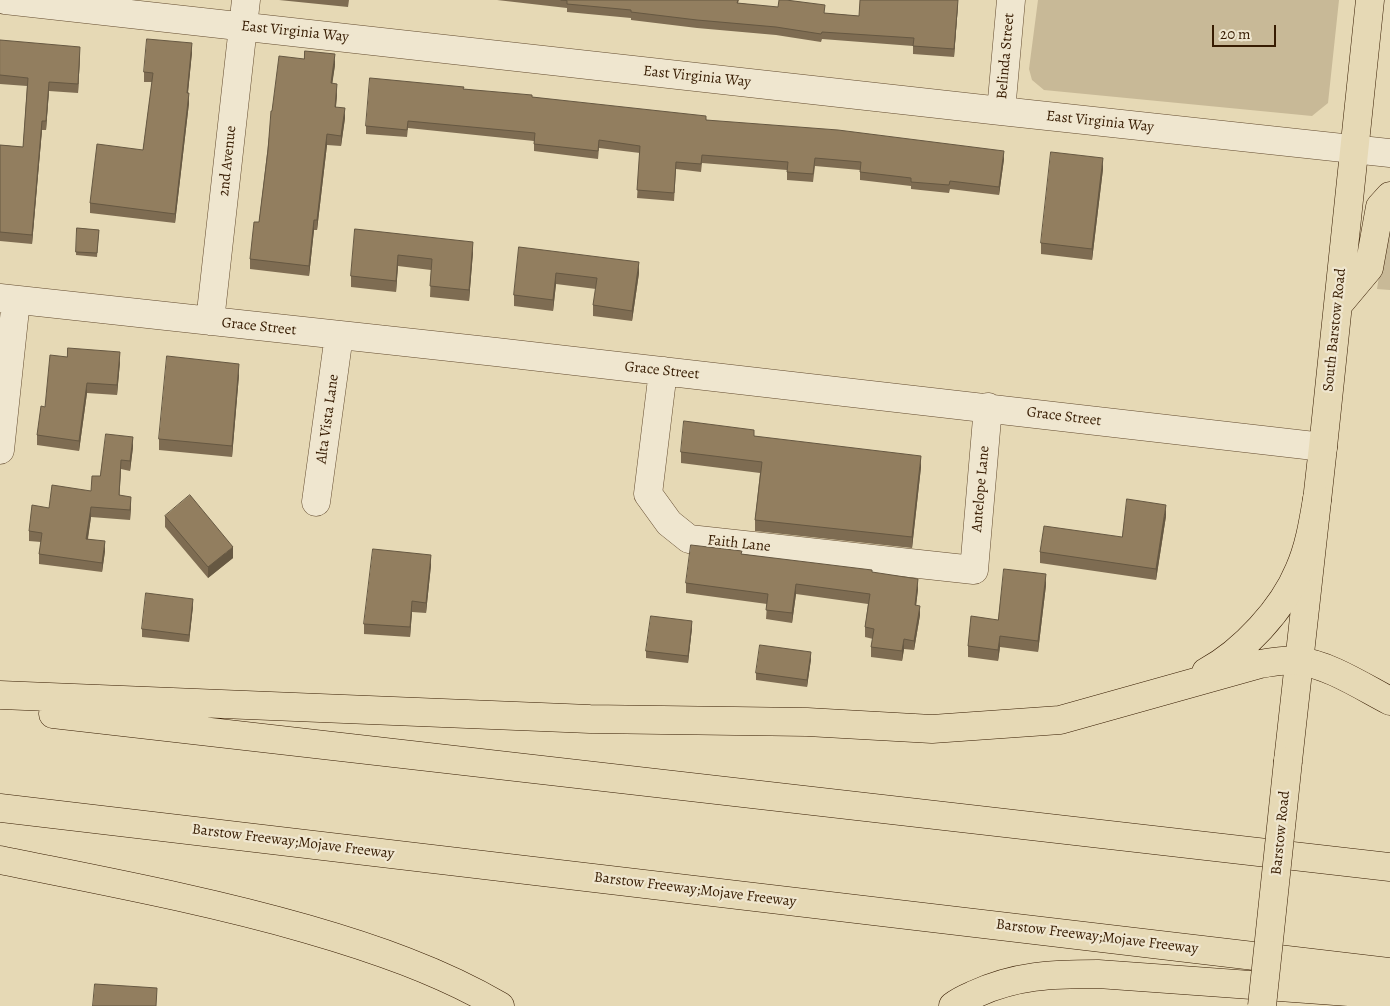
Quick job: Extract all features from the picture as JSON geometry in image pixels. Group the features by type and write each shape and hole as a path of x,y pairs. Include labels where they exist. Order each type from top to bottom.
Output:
{"main road":[{"name":"South Barstow Road","path":"1299,661 1370,0"},
{"path":"1338,305 1369,268 1380,207 1390,196"},
{"path":"1182,686 1214,668 1241,647 1266,621 1285,596 1299,571 1309,542 1317,499"},
{"path":"0,695 590,719 807,722 932,729 1060,720 1280,660 1299,661 1318,666 1390,701"},
{"name":"Barstow Road","path":"1262,1006 1299,661"},
{"path":"0,708 1390,868"},
{"name":"Barstow Freeway;Mojave Freeway","path":"0,808 1390,972"},
{"path":"0,860 223,906 345,940 393,956 442,977 500,1006"},
{"path":"953,1006 988,988 1013,980 1061,974 1098,974 1390,995"}],"street":[{"name":"East Virginia Way","path":"5,0 244,13 1001,111 1390,153"},
{"name":"Belinda Street","path":"1001,111 1011,0"},
{"name":"2nd Avenue","path":"210,321 244,13"},
{"name":"Grace Street","path":"8,299 663,371 1323,447"},
{"path":"0,450 8,299"},
{"name":"Alta Vista Lane","path":"316,502 339,335"},
{"name":"Faith Lane","path":"663,371 648,494 669,523 688,538 974,570"},
{"name":"Antelope Lane","path":"974,570 988,408"}],"shaded area":[{"path":"1038,0 1339,0 1328,103 1312,116 1044,90 1032,80 1029,69"},
{"path":"1390,205 1390,290 1377,289"}],"building":[{"path":"561,0 738,0 737,3 778,7 779,0 786,0 825,5 824,13 859,16 860,0 958,0 954,49 913,46 914,38 822,32 821,34 776,27 697,20 631,12 631,10 567,4 567,1"},
{"path":"147,39 192,43 187,93 189,93 175,214 90,203 97,144 143,150 153,73 144,72"},
{"path":"0,40 80,47 78,84 49,82 46,121 42,121 32,235 0,232 0,145 23,147 28,78 0,75"},
{"path":"305,51 335,54 331,83 337,84 335,107 345,108 341,136 327,134 317,220 314,220 309,266 250,259 254,222 259,222 279,56 304,59"},
{"path":"370,78 464,87 463,89 532,95 532,97 706,116 706,120 838,130 1004,151 999,187 950,181 949,185 911,182 911,178 860,172 861,162 815,158 813,174 787,172 788,162 702,155 701,164 676,162 674,193 637,190 640,146 599,140 598,151 534,144 535,133 408,121 407,130 366,126"},
{"path":"1051,152 1103,158 1092,249 1041,243"},
{"path":"77,228 99,230 97,253 76,252"},
{"path":"355,229 473,242 469,290 430,286 432,259 398,255 396,281 351,276"},
{"path":"519,247 639,262 632,311 593,305 597,278 556,273 553,300 514,295"},
{"path":"68,348 120,352 117,385 87,383 79,441 37,435 41,406 45,407 50,355 67,357"},
{"path":"167,356 239,364 232,446 159,439"},
{"path":"684,421 754,430 754,436 921,456 912,537 755,520 762,462 681,452"},
{"path":"106,434 133,437 130,461 121,460 119,495 131,497 130,510 91,507 86,539 105,541 102,563 39,554 42,533 29,531 32,505 49,508 52,485 91,491 92,476 100,476"},
{"path":"190,495 233,547 208,567 165,516"},
{"path":"1127,499 1166,505 1156,569 1040,552 1044,526 1122,537"},
{"path":"691,545 742,551 741,554 872,570 872,572 918,579 915,605 920,606 914,641 904,639 902,651 871,647 874,629 865,627 870,594 796,584 792,613 766,610 768,594 686,583"},
{"path":"373,549 431,555 426,603 412,601 410,627 364,624"},
{"path":"1004,569 1046,574 1038,641 1000,636 998,650 968,646 971,616 998,620"},
{"path":"146,593 193,599 189,635 142,629"},
{"path":"651,616 692,621 688,656 646,651"},
{"path":"760,645 811,652 807,680 756,673"},
{"path":"95,984 157,988 156,1006 93,1006"}]}
